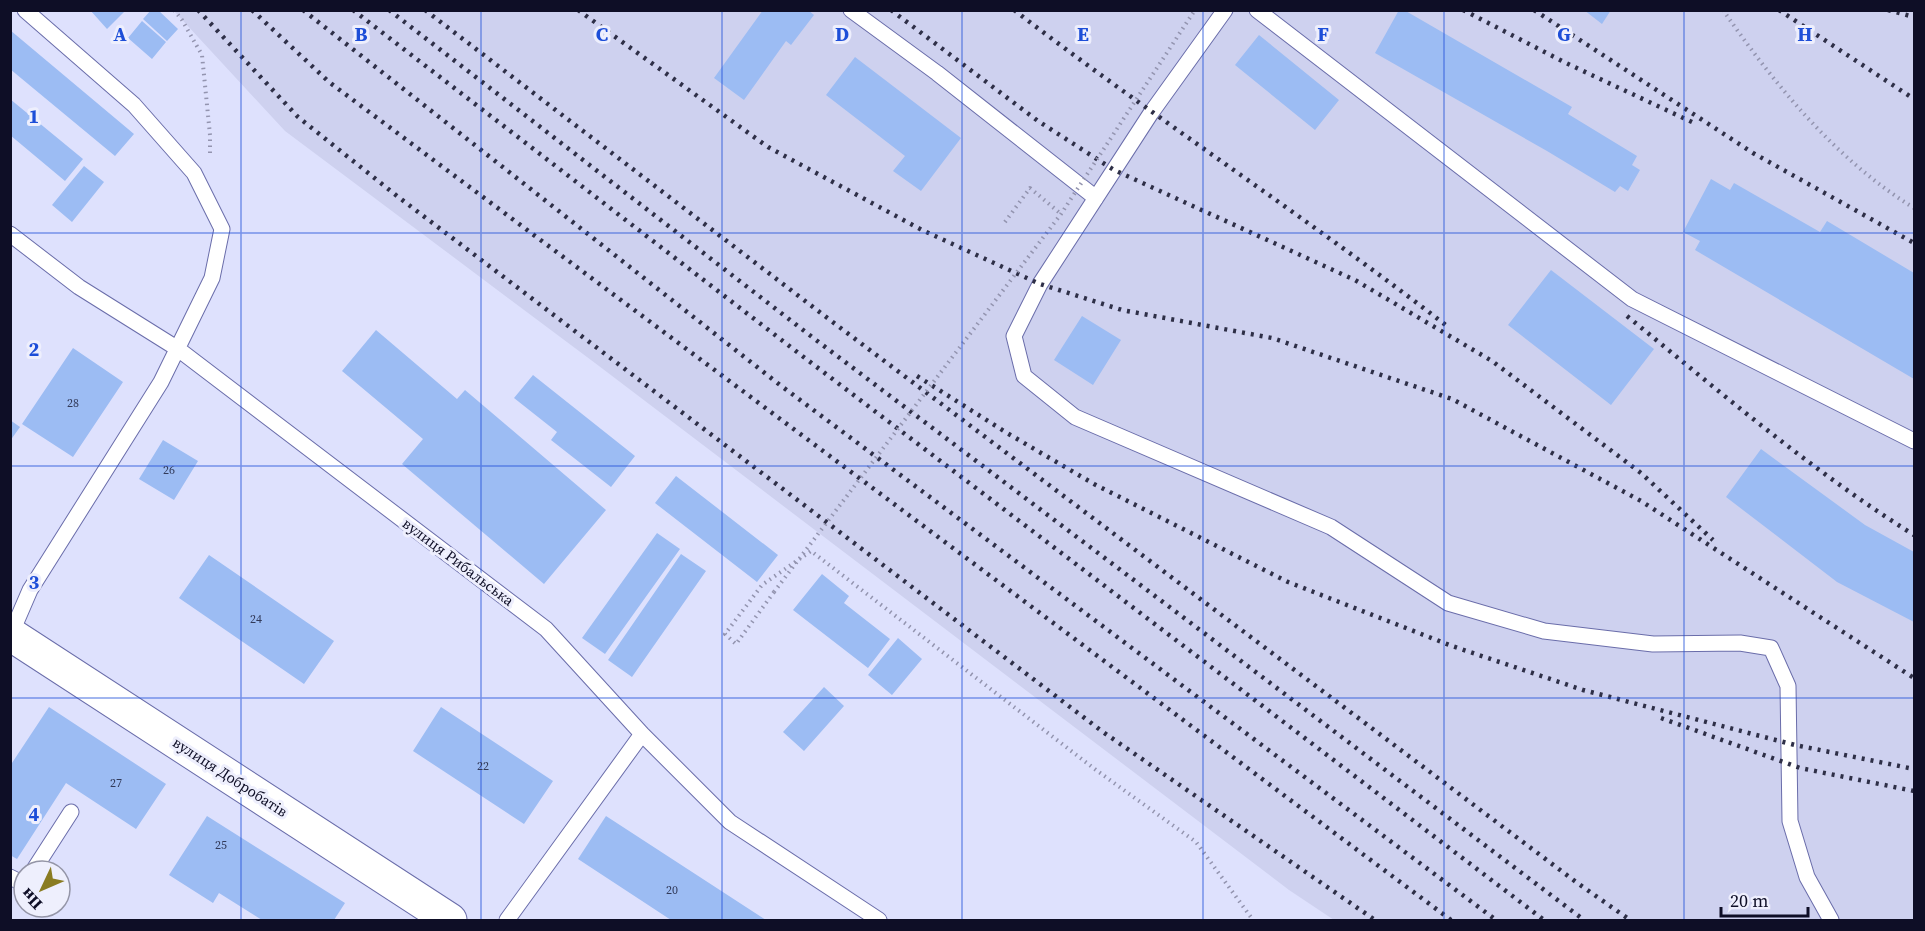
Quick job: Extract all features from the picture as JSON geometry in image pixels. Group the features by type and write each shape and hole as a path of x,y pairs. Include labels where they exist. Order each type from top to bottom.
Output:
{"street":[{"name":"вулиця Добробатів","path":"11,634 450,921"}],"lane":[{"path":"11,634 30,590 161,382 212,278 222,229 194,173 134,105 25,10"},
{"path":"851,10 937,73 1096,198"},
{"path":"1225,10 1151,113 1040,284 1014,336 1024,376 1075,417 1331,527 1448,603 1544,631 1653,644 1740,643 1771,648 1788,687 1790,821 1807,877 1830,921"},
{"path":"1257,10 1632,299 1914,441"},
{"name":"вулиця Рибальська","path":"10,234 79,287 178,349 546,629 642,734 730,822 879,921"},
{"path":"507,921 642,734"},
{"path":"41,859 71,812"}],"path":[{"path":"174,10 202,55 210,158"},
{"path":"1195,10 1061,214 774,592 736,644 724,634 762,585 811,550 1096,770 1196,842 1254,921"},
{"path":"1723,10 1779,87 1842,152 1898,198 1914,208"},
{"path":"1005,222 1030,188 1061,214"}],"shaded area":[{"path":"174,11 1914,11 1914,920 1334,920 1289,890 595,363 285,131"}],"building":[{"path":"90,10 126,10 107,29"},
{"path":"151,10 158,10 178,29 167,41 143,19"},
{"path":"763,10 808,10 814,15 791,45 786,41 744,100 714,78"},
{"path":"1399,10 1404,10 1572,107 1568,114 1637,156 1632,165 1640,170 1628,191 1620,186 1615,192 1375,53"},
{"path":"1584,10 1611,10 1602,24"},
{"path":"142,21 166,42 152,59 128,38"},
{"path":"10,30 134,134 115,156 10,69"},
{"path":"1259,35 1339,100 1315,130 1235,65"},
{"path":"855,57 961,138 921,191 893,171 905,156 826,95"},
{"path":"10,99 83,159 65,181 10,135"},
{"path":"84,166 104,182 72,222 52,205"},
{"path":"1711,179 1730,190 1734,183 1820,232 1827,221 1914,273 1914,379 1695,250 1700,241 1683,232"},
{"path":"1551,270 1654,349 1611,405 1508,325"},
{"path":"1082,316 1121,340 1093,385 1054,360"},
{"path":"376,330 457,399 465,390 606,510 544,584 402,464 423,439 342,371"},
{"path":"73,348 123,382 73,457 22,424"},
{"path":"533,375 635,456 611,487 551,440 557,432 514,398"},
{"path":"10,420 20,427 10,441"},
{"path":"163,440 198,461 174,500 139,479"},
{"path":"1761,449 1865,525 1914,552 1914,622 1837,582 1726,497"},
{"path":"676,476 778,555 757,582 655,503"},
{"path":"657,533 680,549 605,654 582,638"},
{"path":"681,554 706,571 632,677 608,660"},
{"path":"209,555 334,641 304,684 179,598"},
{"path":"822,574 849,596 844,603 890,639 868,668 793,610"},
{"path":"898,638 922,659 892,695 868,675"},
{"path":"824,687 844,706 804,751 783,732"},
{"path":"49,707 166,784 136,829 66,783 17,859 10,855 10,766"},
{"path":"441,707 553,781 524,824 413,751"},
{"path":"207,816 345,903 334,920 262,920 219,893 213,903 169,875"},
{"path":"606,816 766,920 671,920 578,859"}],"railway":[{"path":"198,10 298,117 397,196 1103,732 1375,920"},
{"path":"252,10 329,82 1451,920"},
{"path":"303,10 780,385 1496,920"},
{"path":"353,10 801,355 1544,920"},
{"path":"389,10 816,340 1584,920"},
{"path":"425,10 830,320 1576,882 1630,920"},
{"path":"578,10 768,147 922,230 1040,284 1122,310 1272,338 1452,399 1641,501 1914,678"},
{"path":"891,10 1038,121 1114,170 1355,280 1492,361 1641,473 1713,540"},
{"path":"1014,10 1447,326"},
{"path":"1463,10 1566,63 1694,123"},
{"path":"1534,10 1753,153 1914,243"},
{"path":"1779,10 1914,99"},
{"path":"1888,10 1914,17"},
{"path":"1627,316 1803,458 1914,535"},
{"path":"917,376 1094,484 1288,582 1452,646 1583,690 1795,745 1914,769"},
{"path":"1661,718 1800,768 1914,791"}]}
